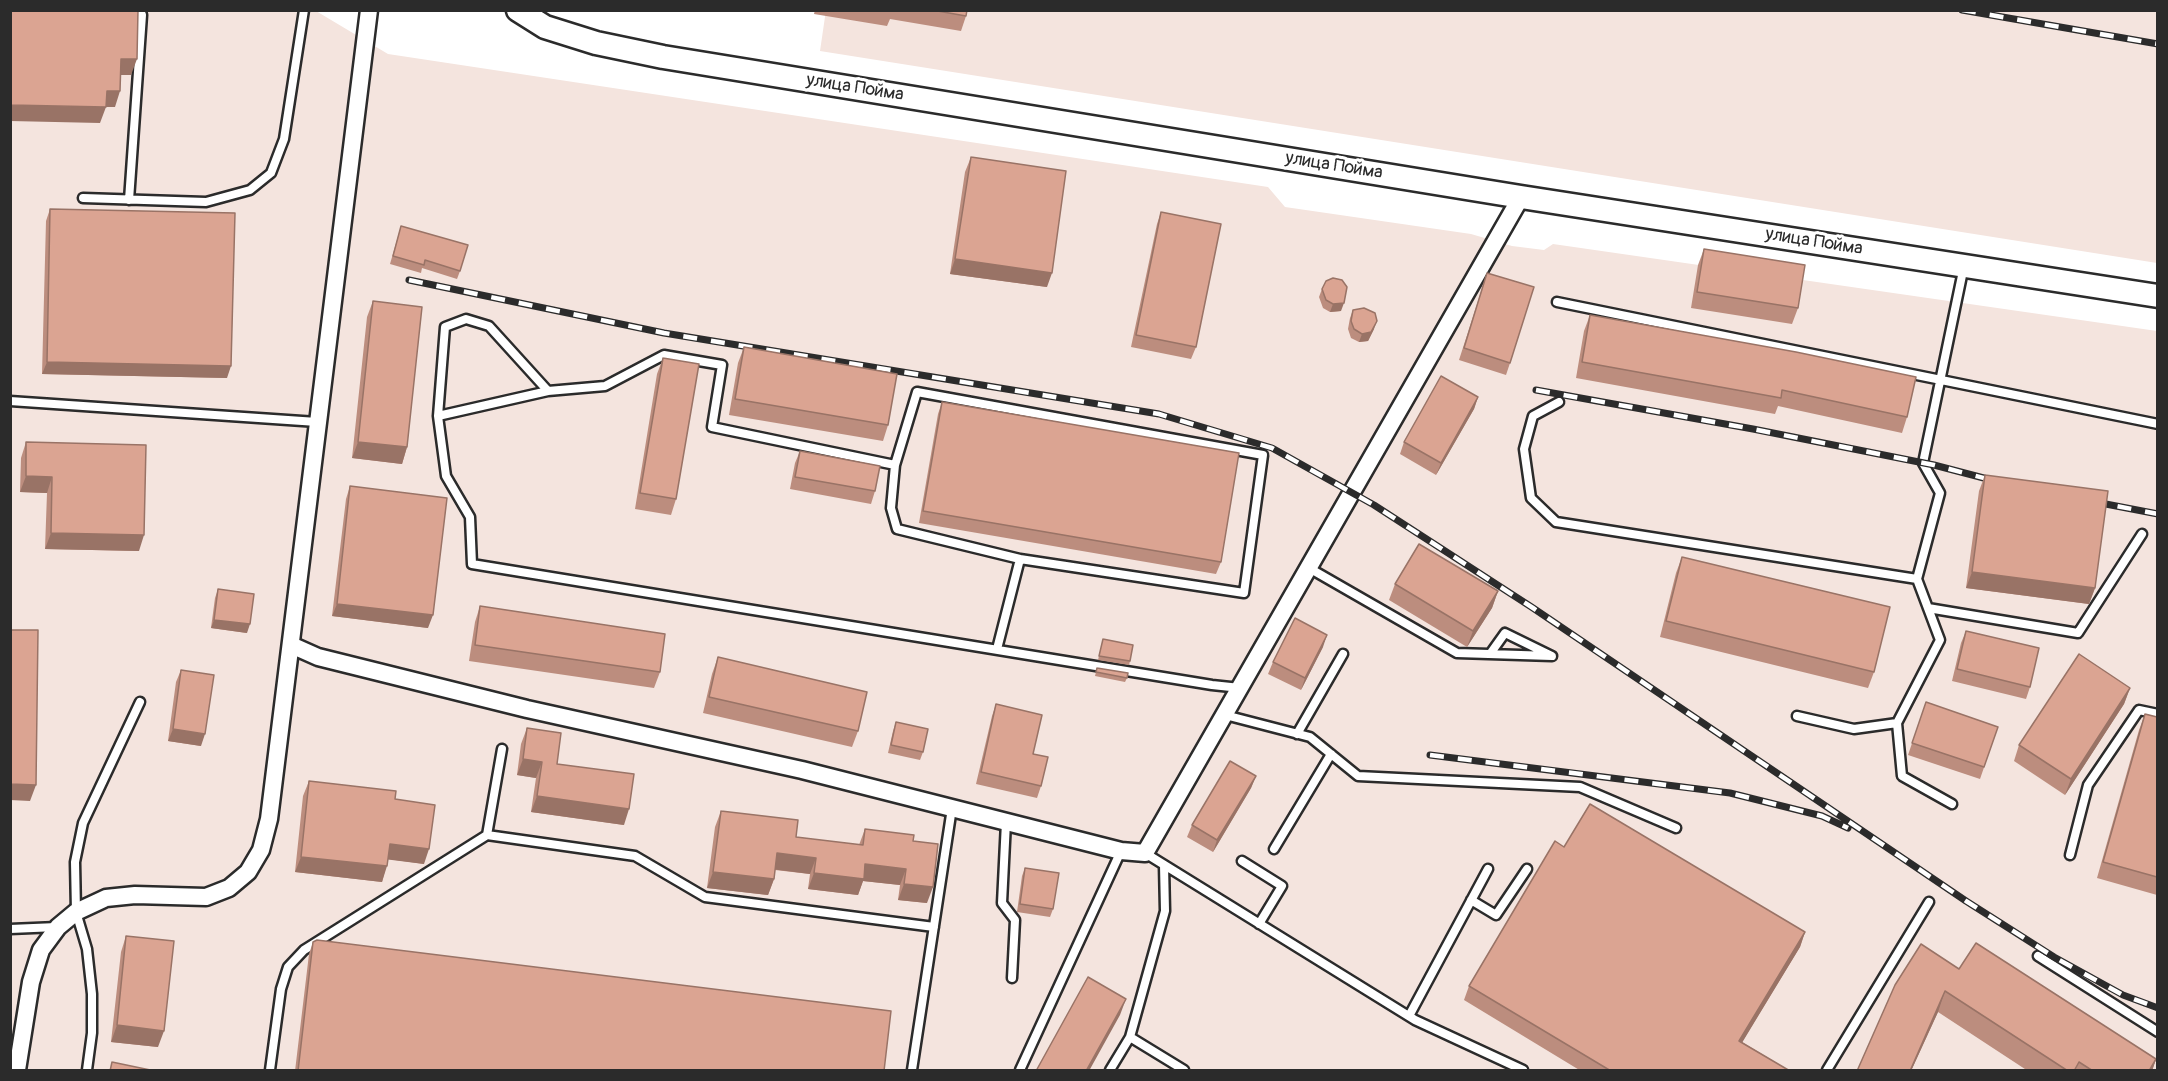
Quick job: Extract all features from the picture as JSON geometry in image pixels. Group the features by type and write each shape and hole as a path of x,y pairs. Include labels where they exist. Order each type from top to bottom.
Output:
{"main road":[{"name":"улица Пойма","path":"518,10 545,27 576,37 663,57 1521,197 2153,293"}],"street":[{"path":"17,1071 31,982 41,950 58,927 76,912 106,898 135,895 206,897 229,888 248,872 261,850 269,819 369,10"},
{"path":"291,645 318,657 504,703 802,770 1121,851 1145,853 1521,197"}],"lane":[{"path":"129,200 142,15 140,10"},
{"path":"83,198 206,202 250,190 271,173 284,139 304,10"},
{"path":"1952,804 1902,776 1897,723 1940,640 1917,579 1940,493 1923,463 1964,266"},
{"path":"1557,302 2157,424"},
{"path":"548,391 489,326 466,319 445,327 438,416 446,476 470,517 471,564 1240,688"},
{"path":"438,416 548,391 605,386 664,355 722,364 712,427 895,465"},
{"path":"917,392 1263,454 1244,593 1020,559 897,529 891,507 895,465 917,392"},
{"path":"10,401 317,422"},
{"path":"1559,402 1533,416 1524,449 1531,498 1556,522 1917,579"},
{"path":"1928,608 2078,633 2142,534"},
{"path":"997,648 1020,559"},
{"path":"1309,567 1457,653 1552,656 1505,633 1490,654"},
{"path":"1297,734 1343,654"},
{"path":"87,1071 92,1033 92,994 87,949 76,912 75,862 83,823 140,702"},
{"path":"2070,855 2088,785 2139,710 2157,714"},
{"path":"1225,715 1310,737 1359,776 1580,787 1676,828"},
{"path":"1797,716 1854,729 1897,723"},
{"path":"487,835 502,750"},
{"path":"1274,849 1331,754"},
{"path":"912,1071 952,808"},
{"path":"1006,822 1002,903 1015,920 1012,978"},
{"path":"270,1071 281,989 288,967 304,950 487,835 635,856 705,897 933,927"},
{"path":"1020,1071 1121,851"},
{"path":"1145,853 1409,1016 1522,1071"},
{"path":"1242,861 1282,886 1259,924"},
{"path":"1110,1071 1130,1037 1165,911 1164,865"},
{"path":"1409,1016 1488,869"},
{"path":"1471,900 1496,915 1527,869"},
{"path":"1827,1071 1929,902"},
{"path":"10,929 58,927"},
{"path":"2038,956 2157,1032"},
{"path":"1130,1037 1184,1071"}],"shaded area":[{"path":"826,10 2157,11 2157,263 820,51"},
{"path":"10,11 316,11 388,54 1268,187 1285,207 1471,234 1512,246 1544,250 1553,244 2157,331 2157,1070 11,1070"}],"building":[{"path":"10,10 138,10 137,59 121,59 120,91 107,91 106,107 10,105"},
{"path":"932,10 967,10 966,16"},
{"path":"971,157 1066,171 1052,273 955,259"},
{"path":"50,209 235,213 231,366 47,362"},
{"path":"1161,212 1221,224 1196,347 1136,335"},
{"path":"401,226 468,245 460,271 425,260 424,265 393,256"},
{"path":"1704,249 1805,265 1798,308 1697,292"},
{"path":"1487,273 1534,287 1510,363 1464,348"},
{"path":"1333,278 1342,280 1347,287 1344,303 1333,304 1326,300 1322,289 1326,281"},
{"path":"373,301 422,307 407,447 358,442"},
{"path":"1364,308 1375,313 1377,321 1371,332 1362,334 1354,329 1351,321 1353,310"},
{"path":"1590,315 1796,352 1916,377 1907,417 1782,390 1781,398 1582,362"},
{"path":"744,347 897,374 888,425 735,399"},
{"path":"663,358 699,364 676,499 640,493"},
{"path":"1441,376 1478,397 1441,463 1404,442"},
{"path":"942,402 1239,453 1221,562 923,511"},
{"path":"26,442 146,445 144,535 51,533 52,477 26,476"},
{"path":"800,451 880,466 875,491 795,477"},
{"path":"1985,475 2108,491 2095,588 1972,572"},
{"path":"350,486 447,498 433,615 337,604"},
{"path":"1419,544 1498,591 1473,631 1395,584"},
{"path":"1682,557 1890,607 1874,672 1666,621"},
{"path":"218,589 254,594 250,624 214,620"},
{"path":"480,606 665,634 660,672 475,645"},
{"path":"1295,618 1327,635 1305,678 1273,662"},
{"path":"10,630 38,630 36,785 10,784"},
{"path":"1966,631 2039,648 2030,687 1957,669"},
{"path":"1103,639 1133,645 1130,661 1099,656"},
{"path":"2079,654 2130,688 2071,779 2019,745"},
{"path":"718,657 867,692 858,731 709,697"},
{"path":"1097,668 1128,673 1127,678 1096,672"},
{"path":"181,670 214,675 205,734 173,729"},
{"path":"1926,702 1998,727 1984,767 1912,743"},
{"path":"996,704 1042,715 1033,754 1048,757 1041,786 981,772"},
{"path":"2145,714 2157,717 2157,877 2103,862"},
{"path":"896,722 928,729 923,752 891,745"},
{"path":"527,728 561,733 557,764 634,774 629,809 537,796 542,762 523,759"},
{"path":"1230,761 1256,776 1217,840 1192,825"},
{"path":"309,781 396,791 395,799 435,805 429,849 390,844 387,866 301,857"},
{"path":"1590,804 1805,932 1739,1041 1790,1071 1611,1071 1469,986 1555,841 1564,847"},
{"path":"721,811 798,820 796,837 863,845 865,829 914,835 913,841 938,844 933,887 904,884 906,869 865,864 864,879 814,873 816,858 777,853 774,879 713,872"},
{"path":"1025,868 1059,873 1053,909 1020,904"},
{"path":"126,936 174,941 164,1031 117,1025"},
{"path":"317,940 891,1011 884,1071 298,1071 313,942"},
{"path":"1976,943 2156,1059 2149,1071 2093,1071 2079,1062 2074,1071 2068,1071 1945,991 1910,1071 1857,1071 1895,985 1921,944 1959,969"},
{"path":"1088,977 1126,999 1086,1071 1036,1071"},
{"path":"112,1062 155,1071 110,1071"}],"railway":[{"path":"1962,10 2158,44"},
{"path":"409,280 664,333 1159,414 1272,448 1374,505 1533,608 1966,901 2054,957 2123,995 2158,1008"},
{"path":"1536,390 1753,429 1934,465 1999,482"},
{"path":"2090,501 2158,514"},
{"path":"1430,755 1730,793 1822,816 1848,828"}]}
